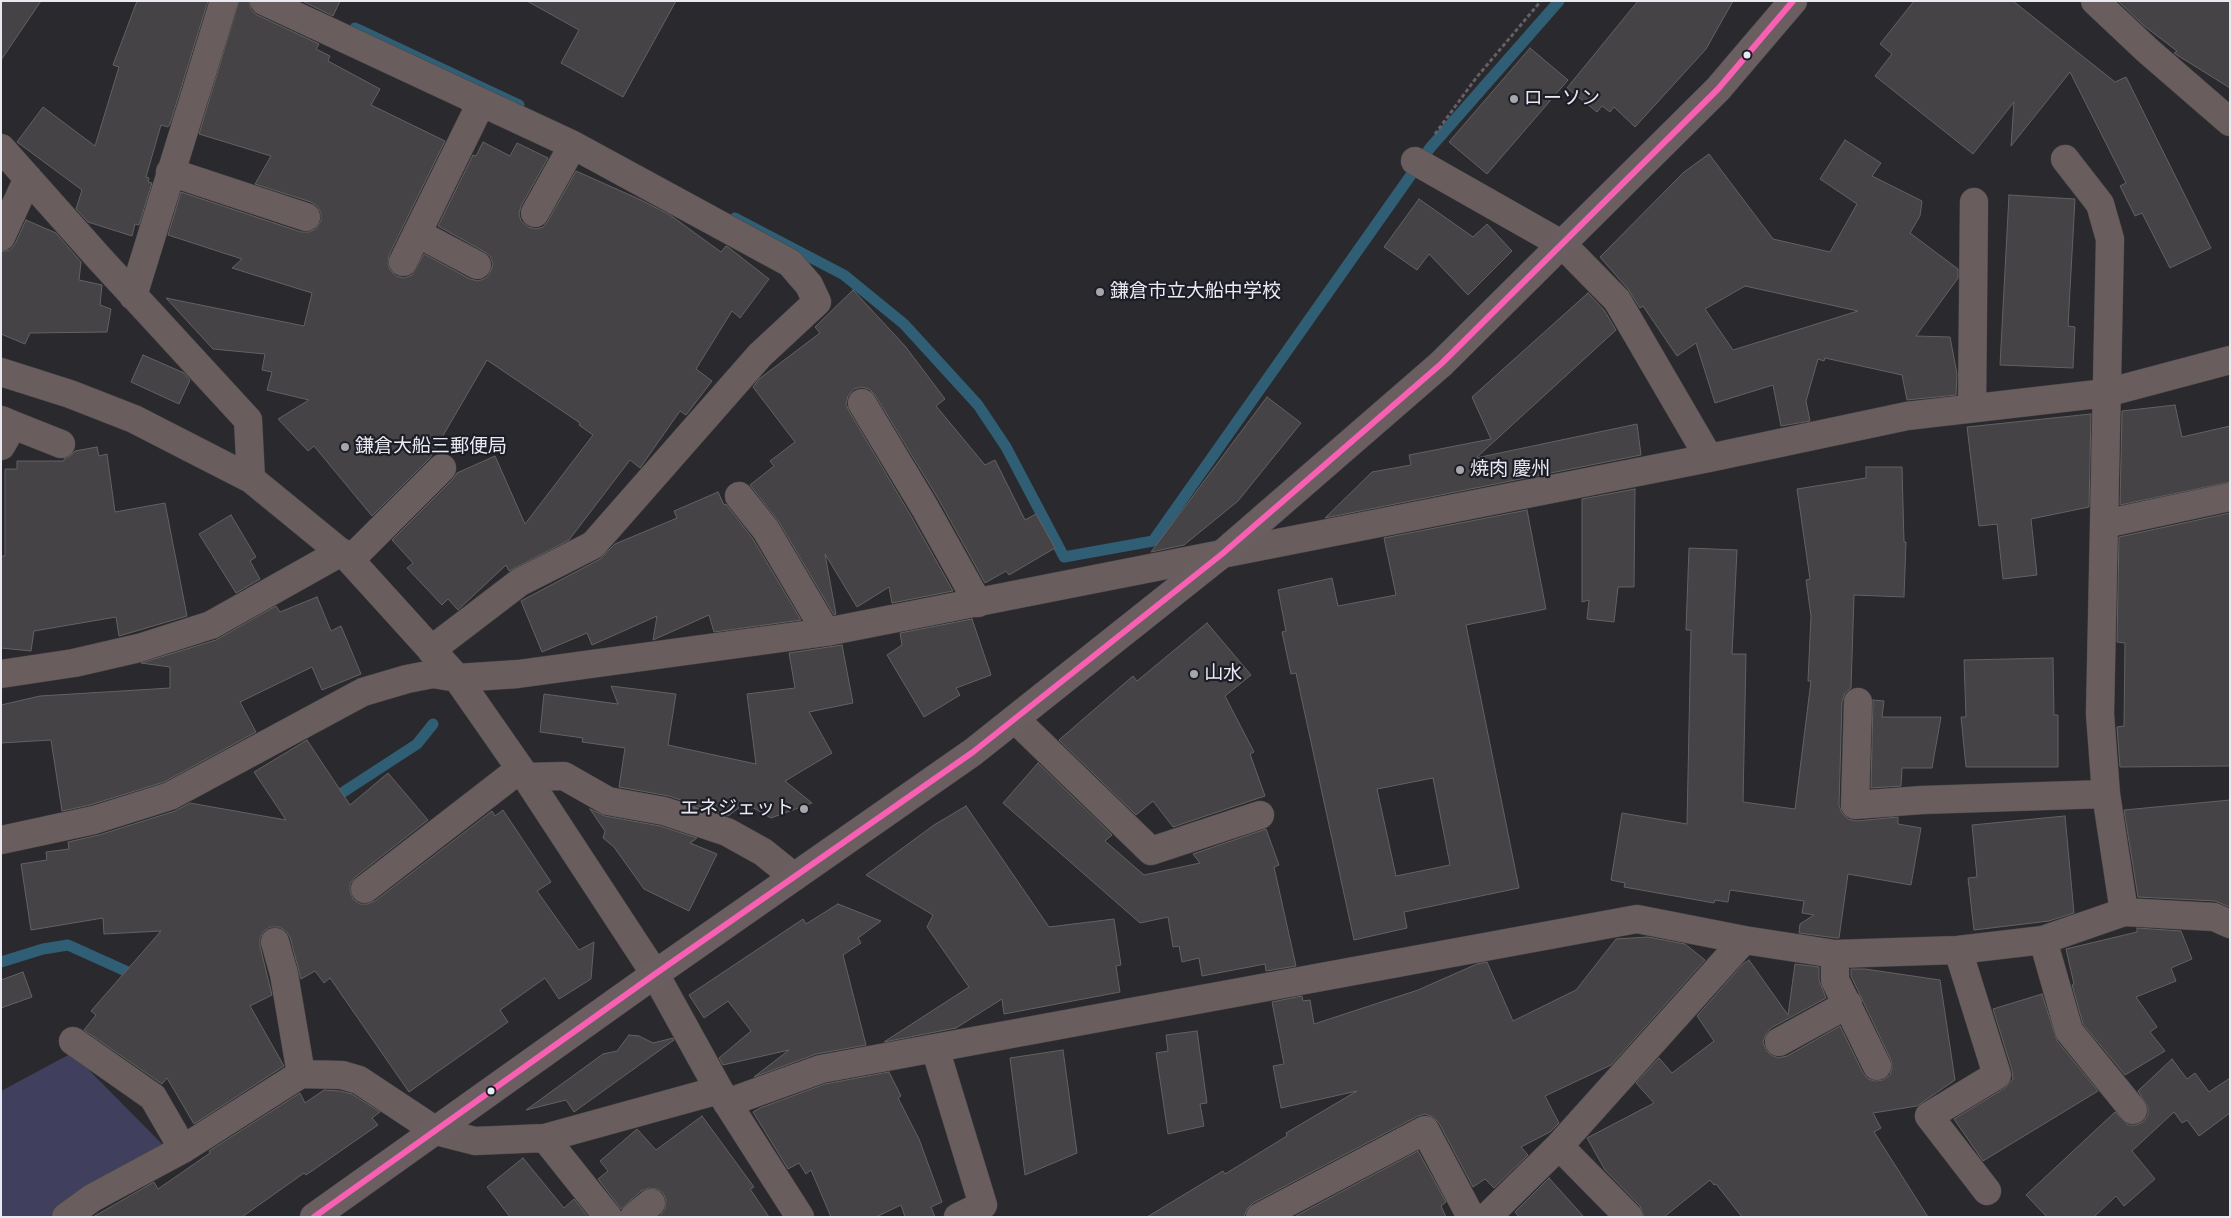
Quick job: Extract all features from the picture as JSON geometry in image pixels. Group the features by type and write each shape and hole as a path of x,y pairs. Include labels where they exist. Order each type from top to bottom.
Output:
{"main road":[{"path":"314,1217 655,974 974,752 1222,554 1441,364 1563,245 1718,88 1793,1"}],"street":[{"path":"133,296 224,1"},
{"path":"264,1 572,145 790,263 809,285 817,302 760,355 593,545 520,582 431,650"},
{"path":"2095,1 2147,50 2230,122"},
{"path":"403,262 481,103"},
{"path":"535,213 572,145"},
{"path":"1,148 133,296 248,420 251,479"},
{"path":"2065,160 2100,204 2110,239 2100,714 2106,794 2124,912"},
{"path":"1415,161 1563,245 1617,300 1709,458"},
{"path":"170,172 306,217"},
{"path":"1,237 28,178"},
{"path":"1972,408 1974,202"},
{"path":"418,234 477,265"},
{"path":"1,840 94,820 170,796 363,692 408,678 433,674 457,678 518,674 826,632 1709,458 1907,416 2106,393 2230,360"},
{"path":"1,372 70,394 134,419 251,479 345,556 457,678 523,773 655,974 723,1096 800,1217"},
{"path":"862,403 925,508 978,603"},
{"path":"5,430 61,444"},
{"path":"1,674 74,664 139,648 212,625 345,556 442,468"},
{"path":"739,496 766,530 826,632"},
{"path":"2104,524 2230,497"},
{"path":"1858,702 1855,805 1922,800 2106,794"},
{"path":"1016,720 1151,851 1260,815"},
{"path":"365,889 523,773 564,776 608,801 664,811 727,832 763,852 794,877"},
{"path":"66,1217 92,1198 183,1149 301,1074 342,1075 359,1080 436,1131 475,1141 545,1138 723,1096 821,1069 1637,919 1744,940 1835,954 1958,950 2043,940 2124,912 2214,917 2230,924"},
{"path":"1487,1217 1559,1146 1744,940"},
{"path":"2043,940 2069,1031 2133,1110"},
{"path":"275,942 284,974 301,1074"},
{"path":"1958,950 1997,1075 1929,1116 1987,1191"},
{"path":"1835,954 1835,980 1877,1066"},
{"path":"1779,1042 1848,1004"},
{"path":"73,1041 154,1097 183,1149"},
{"path":"936,1048 983,1205 958,1217"},
{"path":"1260,1217 1425,1130 1471,1217"},
{"path":"545,1138 608,1217"},
{"path":"1559,1146 1629,1217"}],"path":[{"path":"1415,161 1476,78 1541,1"}],"shaded area":[{"path":"72,1053 165,1147 49,1217 1,1217 1,1091"}],"building":[{"path":"1,1 41,1 1,60"},
{"path":"137,1 208,1 170,124 168,127 161,125 146,177 149,178 148,182 152,183 139,225 135,224 132,236 88,222 76,209 82,190 17,142 43,107 95,146 119,67 113,65"},
{"path":"239,1 249,1 251,10 257,15 319,44 316,49 330,56 328,61 380,89 371,105 445,141 389,255 388,264 390,270 396,276 404,278 412,275 424,254 470,279 478,281 486,278 490,273 493,264 490,256 438,226 473,155 476,156 483,142 510,156 517,143 548,158 521,206 519,214 521,221 528,227 536,229 543,227 576,171 670,215 721,252 726,246 728,247 769,279 740,318 732,311 696,369 712,381 686,415 680,411 640,468 630,460 569,540 509,571 506,565 458,610 448,599 442,605 407,568 413,563 392,540 457,473 495,456 525,524 593,435 579,425 580,423 487,360 430,458 372,516 314,446 308,451 278,419 309,400 267,390 272,372 262,370 265,354 213,349 166,298 304,326 312,293 232,268 242,259 168,235 181,192 301,232 309,232 316,229 321,221 321,213 317,206 311,202 255,184 271,156 199,134"},
{"path":"302,1 340,1 333,16"},
{"path":"527,1 676,1 623,97 561,63 579,30"},
{"path":"1638,1 1733,1 1706,49 1635,127 1614,107 1610,112 1602,106 1597,112 1567,88"},
{"path":"1914,1 2013,1 2115,82 2126,77 2211,248 2170,268 2142,213 2135,216 2120,186 2126,183 2070,72 2011,146 2014,102 1973,154 1875,76 1892,54 1880,44"},
{"path":"2118,1 2230,1 2230,88 2174,53 2177,51 2143,25"},
{"path":"1530,48 1568,80 1487,174 1449,142"},
{"path":"1845,140 1881,163 1872,176 1922,201 1920,216 1910,233 1958,269 1958,278 1916,336 1950,337 1957,374 1956,395 1907,400 1902,375 1825,358 1824,361 1818,359 1806,401 1810,421 1781,426 1773,385 1715,403 1696,343 1677,356 1643,306 1640,308 1628,289 1600,257 1684,172 1709,154 1773,239 1830,252 1857,204 1820,179","holes":["1745,286 1858,311 1733,350 1705,309"]},
{"path":"2009,195 2075,199 2068,326 2075,327 2073,368 2000,365"},
{"path":"1419,199 1473,237 1487,224 1512,251 1468,295 1429,254 1417,270 1384,247"},
{"path":"26,220 56,233 81,262 79,280 102,285 100,305 111,309 107,332 30,333 25,344 1,334 1,252 10,250 15,244"},
{"path":"853,290 905,346 945,399 936,406 985,465 995,460 1025,520 1036,514 1055,548 1009,575 1006,571 985,583 939,500 875,395 869,389 861,387 854,389 848,396 846,404 849,411 953,591 892,603 889,587 857,607 825,554 836,614 834,615 779,522 750,485 774,466 770,461 795,442 753,387 759,379 820,333 815,327"},
{"path":"1588,293 1604,310 1616,330 1476,458 1637,424 1641,455 1325,518 1372,472 1411,465 1409,455 1491,439 1472,397"},
{"path":"143,355 184,373 190,380 179,404 131,382"},
{"path":"1267,397 1301,423 1238,501 1184,545 1151,552"},
{"path":"2175,405 2182,437 2230,426 2230,482 2120,505 2122,411"},
{"path":"2091,414 2089,507 2031,519 2037,575 2003,579 1997,524 1979,526 1967,427"},
{"path":"97,447 99,456 107,454 115,512 165,503 187,616 119,636 116,617 34,631 31,651 1,648 1,556 5,556 5,469 17,469 17,461 64,461 75,451"},
{"path":"1866,467 1902,467 1904,542 1906,542 1904,597 1854,595 1851,688 1845,693 1842,702 1839,805 1842,813 1848,819 1856,821 1898,817 1898,824 1921,828 1911,885 1848,874 1839,938 1836,938 1799,933 1800,924 1814,915 1802,913 1804,901 1730,890 1728,902 1715,900 1714,903 1624,887 1625,883 1611,880 1622,813 1687,824 1691,630 1686,630 1689,548 1737,550 1732,654 1746,654 1743,802 1795,809 1811,681 1808,681 1811,616 1806,580 1810,579 1797,489 1866,478"},
{"path":"1635,489 1634,587 1618,587 1614,622 1587,619 1589,600 1582,602 1582,499"},
{"path":"718,492 724,505 726,504 753,539 801,620 714,632 709,615 653,640 657,616 592,645 587,633 542,652 521,601 600,559 615,544 677,518 674,511"},
{"path":"1527,510 1546,609 1466,625 1519,888 1404,912 1407,928 1354,940 1296,673 1291,674 1282,632 1286,631 1278,590 1332,578 1338,606 1396,595 1384,538","holes":["1433,778 1450,865 1396,876 1377,789"]},
{"path":"2230,513 2230,766 2120,767 2117,727 2124,726 2125,643 2117,642 2119,537"},
{"path":"231,515 256,557 250,561 260,579 236,593 199,534"},
{"path":"317,597 331,631 341,626 361,674 322,690 312,667 240,702 256,732 164,782 90,805 62,811 51,740 1,743 1,705 40,696 170,688 170,667 141,663 216,640 276,606 280,612"},
{"path":"972,619 991,675 956,688 960,695 924,717 887,655 902,645 900,633"},
{"path":"1207,623 1251,675 1225,696 1254,752 1250,754 1265,796 1173,827 1153,801 1136,815 1059,740 1133,676 1137,681"},
{"path":"842,645 853,703 809,712 832,753 785,781 812,803 771,818 745,803 728,816 669,796 619,787 625,748 582,742 583,738 540,732 544,694 618,704 611,686 676,694 668,745 756,764 747,694 795,688 789,653"},
{"path":"2053,658 2054,715 2058,715 2058,767 1966,767 1961,717 1966,717 1964,660"},
{"path":"1873,700 1884,701 1882,717 1941,717 1932,768 1902,768 1901,786 1871,788"},
{"path":"307,740 350,805 388,773 428,820 355,877 350,884 353,899 360,904 375,901 492,811 495,816 503,810 551,882 537,891 579,950 594,942 591,979 559,999 545,978 500,1010 508,1022 409,1092 330,978 324,983 315,971 301,979 290,937 286,931 279,927 270,927 264,931 260,938 260,946 272,995 250,1006 284,1066 194,1124 167,1078 162,1084 84,1030 96,1015 91,1011 161,931 104,934 103,918 31,930 21,864 47,860 46,852 69,849 68,842 99,835 175,811 190,803 286,820 254,772"},
{"path":"1038,763 1112,835 1105,841 1144,875 1200,863 1193,854 1266,829 1279,865 1274,867 1296,966 1266,971 1265,964 1202,976 1199,958 1182,962 1179,946 1173,947 1168,917 1140,923 1003,803"},
{"path":"2230,800 2230,907 2215,901 2138,897 2124,810"},
{"path":"966,806 1049,927 1114,919 1121,965 1116,966 1120,992 1004,1014 1002,999 956,1028 884,1042 969,987 927,927 933,915 866,875 934,825"},
{"path":"590,809 605,816 660,826 697,838 690,843 717,854 689,911 644,889 614,847 603,838 605,831"},
{"path":"2065,816 2074,913 2049,921 1974,930 1968,878 1977,877 1972,825"},
{"path":"838,904 881,921 858,938 861,943 843,955 866,1045 816,1054 754,1077 789,1050 723,1065 719,1058 751,1031 728,1001 704,1018 689,995 803,919 806,924"},
{"path":"2137,928 2181,931 2192,959 2171,968 2176,981 2136,997 2157,1027 2150,1032 2165,1051 2125,1075 2083,1024 2072,985 2074,984 2066,949 2137,932"},
{"path":"1648,937 1685,944 1705,960 1611,1065 1545,1096 1559,1123 1550,1132 1521,1147 1528,1155 1494,1188 1485,1179 1473,1187 1439,1123 1433,1117 1425,1114 1253,1203 1247,1209 1244,1217 1147,1217 1223,1171 1225,1174 1287,1136 1286,1133 1357,1091 1281,1108 1273,1066 1284,1064 1272,1002 1302,996 1303,1001 1310,1000 1314,1024 1418,990 1477,964 1487,962 1513,1021 1576,990 1616,939"},
{"path":"1749,960 1788,1015 1795,964 1819,967 1819,980 1826,998 1771,1028 1763,1042 1766,1050 1771,1055 1778,1058 1787,1056 1840,1026 1863,1073 1868,1079 1875,1081 1883,1080 1890,1075 1892,1068 1891,1060 1851,976 1851,969 1865,969 1940,980 1955,1080 1917,1106 1873,1113 1881,1128 1874,1132 1928,1217 1742,1217 1716,1184 1714,1185 1710,1180 1664,1217 1644,1217 1640,1206 1605,1170 1587,1138 1654,1103 1636,1083 1659,1058 1672,1073 1714,1041 1697,1016 1743,964"},
{"path":"23,972 32,997 1,1008 1,980"},
{"path":"2042,994 2057,1041 2098,1091 1983,1161 1954,1119 2005,1088 2013,1079 2012,1070 1993,1009"},
{"path":"1197,1031 1207,1103 1200,1104 1204,1126 1168,1134 1156,1053 1168,1051 1166,1035"},
{"path":"629,1035 639,1036 653,1043 673,1038 674,1040 574,1112 566,1100 526,1110 603,1054 617,1051"},
{"path":"1063,1050 1077,1153 1025,1175 1010,1058"},
{"path":"2172,1059 2187,1079 2195,1073 2209,1092 2230,1078 2230,1113 2199,1136 2187,1120 2182,1123 2174,1112 2132,1151 2155,1179 2124,1206 2116,1196 2094,1217 2047,1217 2026,1195 2115,1112 2128,1125 2136,1125 2143,1122 2148,1115 2148,1107 2138,1091"},
{"path":"889,1072 901,1096 898,1098 919,1139 942,1202 931,1207 935,1217 905,1217 901,1205 876,1217 831,1217 811,1170 806,1174 799,1163 788,1169 753,1112 825,1084"},
{"path":"324,1090 352,1094 380,1112 372,1118 378,1125 306,1175 304,1173 242,1217 93,1217 154,1182 158,1189 210,1153 209,1151 300,1093 305,1103"},
{"path":"702,1116 754,1187 750,1189 769,1217 659,1217 665,1209 666,1200 663,1193 657,1189 649,1188 641,1191 621,1209 598,1179 608,1171 600,1161 637,1129 656,1150"},
{"path":"1418,1151 1446,1202 1441,1206 1446,1217 1294,1217"},
{"path":"523,1158 564,1208 574,1199 588,1217 510,1217 487,1187"},
{"path":"1549,1178 1584,1217 1519,1217 1515,1212"}],"waterway":[{"path":"735,218 844,275 904,324 978,405 1006,447 1064,557 1153,541 1430,148 1559,1"},
{"path":"355,28 519,105"},
{"path":"331,800 417,744 433,724"},
{"path":"1,962 43,949 68,945 139,977"}],"transit line":[{"path":"314,1217 655,974 973,752 1222,554 1441,364 1718,89 1793,1"}],"place":[{"name":"ローソン","path":"1514,99"},
{"name":"鎌倉市立大船中学校","path":"1100,292"},
{"name":"鎌倉大船三郵便局","path":"345,447"},
{"name":"焼肉 慶州","path":"1460,470"},
{"name":"山水","path":"1194,674"},
{"name":"エネジェット","path":"804,809"}]}
